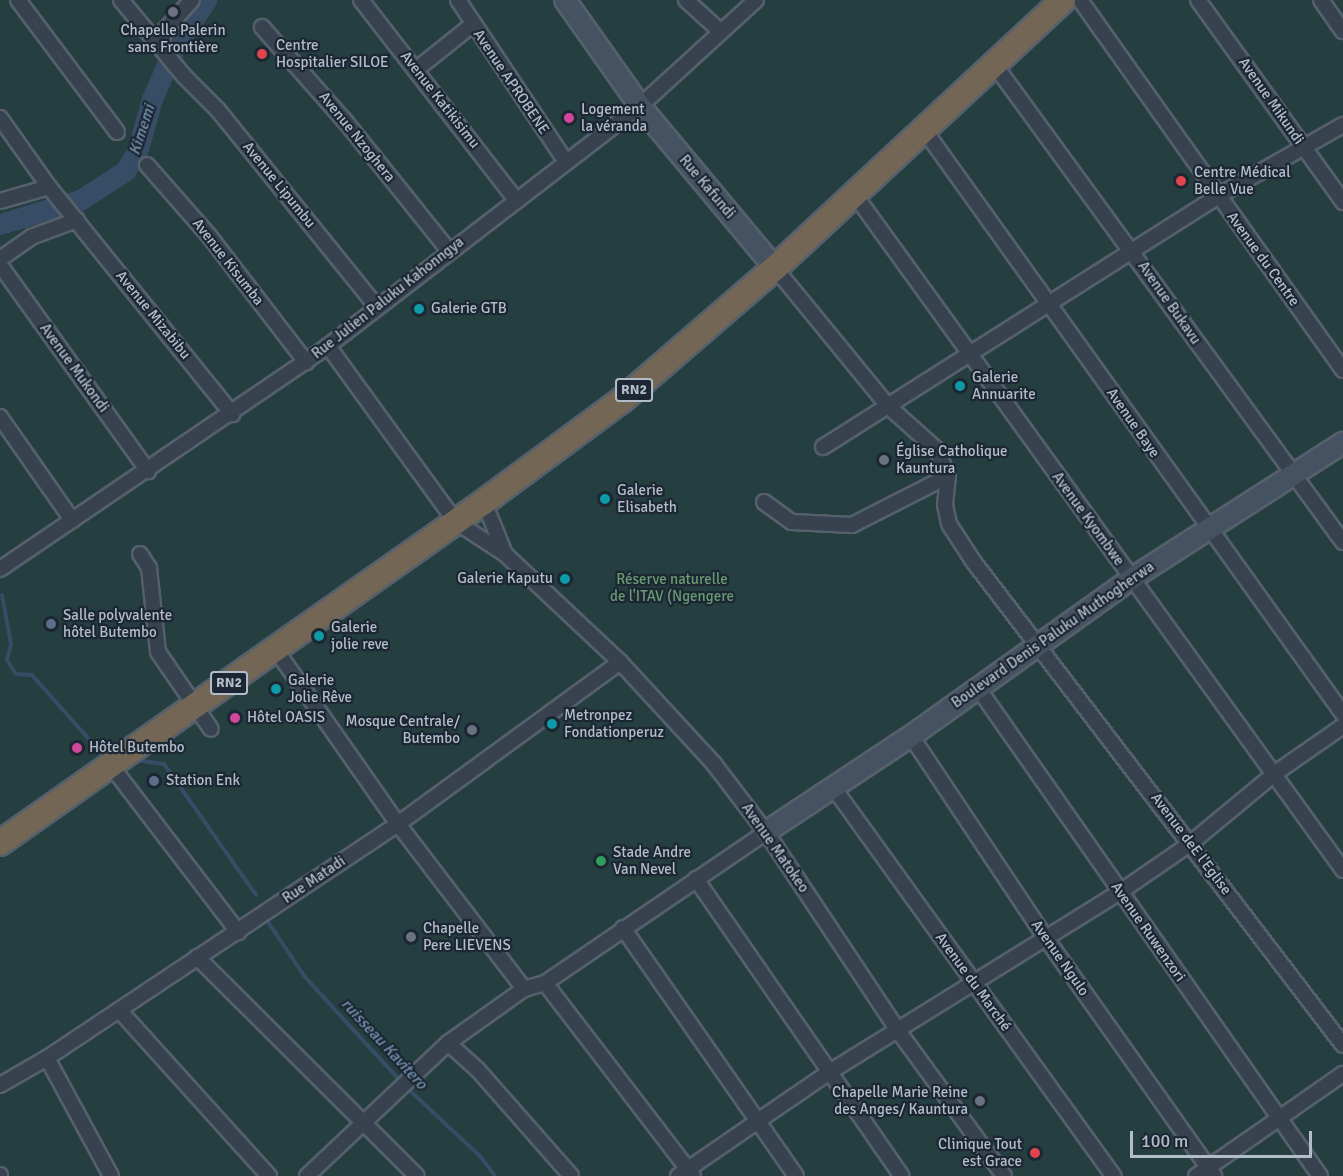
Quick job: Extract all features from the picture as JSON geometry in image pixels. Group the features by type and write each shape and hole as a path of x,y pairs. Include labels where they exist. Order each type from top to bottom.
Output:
{"highway":[{"name":"RN2","path":"0,843 112,767 456,522 622,400 775,268 925,131 1062,0"}],"street":[{"path":"18,0 117,132"},
{"name":"Avenue Lipumbu","path":"121,0 377,307"},
{"path":"160,45 165,30 192,0"},
{"name":"Avenue Katikisimu","path":"361,0 417,69 517,201"},
{"name":"Avenue APROBENE","path":"458,0 566,162"},
{"name":"Rue Kafundi","path":"565,0 640,106 775,268"},
{"path":"686,0 721,32"},
{"name":"Rue Julien Paluku Kahonngya","path":"0,569 232,414 328,346 640,106 756,0"},
{"name":"Avenue du Centre","path":"1080,0 1343,370"},
{"name":"Avenue Mikundi","path":"1198,0 1343,202"},
{"path":"1321,0 1343,32"},
{"path":"417,69 472,24"},
{"name":"Avenue Nzoghera","path":"262,27 345,121 449,251"},
{"name":"Avenue Bukavu","path":"993,64 1133,251 1343,542"},
{"name":"Avenue Mizabibu","path":"0,118 51,189 232,414"},
{"path":"823,447 971,356 1218,196 1343,125"},
{"name":"Avenue Baye","path":"925,131 1208,529 1343,714"},
{"name":"Avenue Kisumba","path":"147,165 210,237 306,362"},
{"path":"0,201 51,189"},
{"name":"Avenue Kyombwe","path":"855,195 1343,870"},
{"path":"0,259 32,237 75,218"},
{"name":"Avenue Mukondi","path":"0,265 148,471"},
{"path":"764,502 792,522 852,525 948,476 937,450 888,406 775,268"},
{"path":"328,346 456,522 505,554"},
{"path":"0,417 72,520"},
{"name":"Boulevard Denis Paluku Muthogherwa","path":"766,832 911,736 1131,579 1343,443"},
{"name":"Avenue deE l'Eglise","path":"948,476 945,505 949,524 1037,646 1191,843 1343,1045"},
{"path":"484,502 505,554"},
{"path":"140,554 149,568 158,652 211,729"},
{"name":"Avenue Matokeo","path":"505,554 666,708 766,832 898,1032 1004,1176"},
{"path":"276,650 398,824 524,989"},
{"name":"Rue Matadi","path":"0,1085 47,1058 398,824 620,662"},
{"name":"Avenue Ruwenzori","path":"978,688 1320,1176"},
{"path":"545,983 686,1174 756,1121 828,1072 975,985 1045,937 1120,892 1191,843 1274,774 1343,726"},
{"name":"Avenue Ngulo","path":"911,736 1206,1173"},
{"path":"112,767 238,932"},
{"name":"Avenue du Marché","path":"833,787 1114,1176"},
{"path":"307,1176 362,1121 448,1043 524,989 545,983 766,832"},
{"path":"696,879 902,1176"},
{"path":"623,928 796,1176"},
{"path":"197,957 417,1176"},
{"path":"119,1010 269,1176"},
{"path":"448,1043 478,1070 571,1176"},
{"path":"47,1058 111,1176"},
{"path":"1206,1173 1343,1074"}],"green space":[{"name":"Réserve naturelle de l'ITAV (Ngengere","path":"0,0 1343,0 1343,1176 0,1176"}],"waterway":[{"name":"Kimemi","path":"0,224 80,200 125,171 137,152 152,99 174,49 206,0"},
{"name":"ruisseau Kavitero","path":"2,595 11,644 7,660 16,674 32,675 104,756"},
{"name":"ruisseau Kavitero","path":"136,760 164,764 256,895"},
{"name":"ruisseau Kavitero","path":"266,919 305,977 402,1083"},
{"name":"ruisseau Kavitero","path":"407,1088 480,1156 495,1176"}],"place":[{"name":"Chapelle Palerin sans Frontière","path":"173,12"},
{"name":"Centre Hospitalier SILOE","path":"262,54"},
{"name":"Logement la véranda","path":"569,118"},
{"name":"Centre Médical Belle Vue","path":"1181,181"},
{"name":"Galerie GTB","path":"419,309"},
{"name":"Galerie Annuarite","path":"960,386"},
{"name":"Église Catholique Kauntura","path":"884,460"},
{"name":"Galerie Elisabeth","path":"605,499"},
{"name":"Galerie Kaputu","path":"565,579"},
{"name":"Salle polyvalente hôtel Butembo","path":"51,624"},
{"name":"Galerie jolie reve","path":"319,636"},
{"name":"Galerie Jolie Rêve","path":"276,689"},
{"name":"Hôtel OASIS","path":"235,718"},
{"name":"Metronpez Fondationperuz","path":"552,724"},
{"name":"Mosque Centrale/ Butembo","path":"472,730"},
{"name":"Hôtel Butembo","path":"77,748"},
{"name":"Station Enk","path":"154,781"},
{"name":"Stade Andre Van Nevel","path":"601,861"},
{"name":"Chapelle Pere LIEVENS","path":"411,937"},
{"name":"Chapelle Marie Reine des Anges/ Kauntura","path":"980,1101"},
{"name":"Clinique Tout est Grace","path":"1035,1153"}]}
